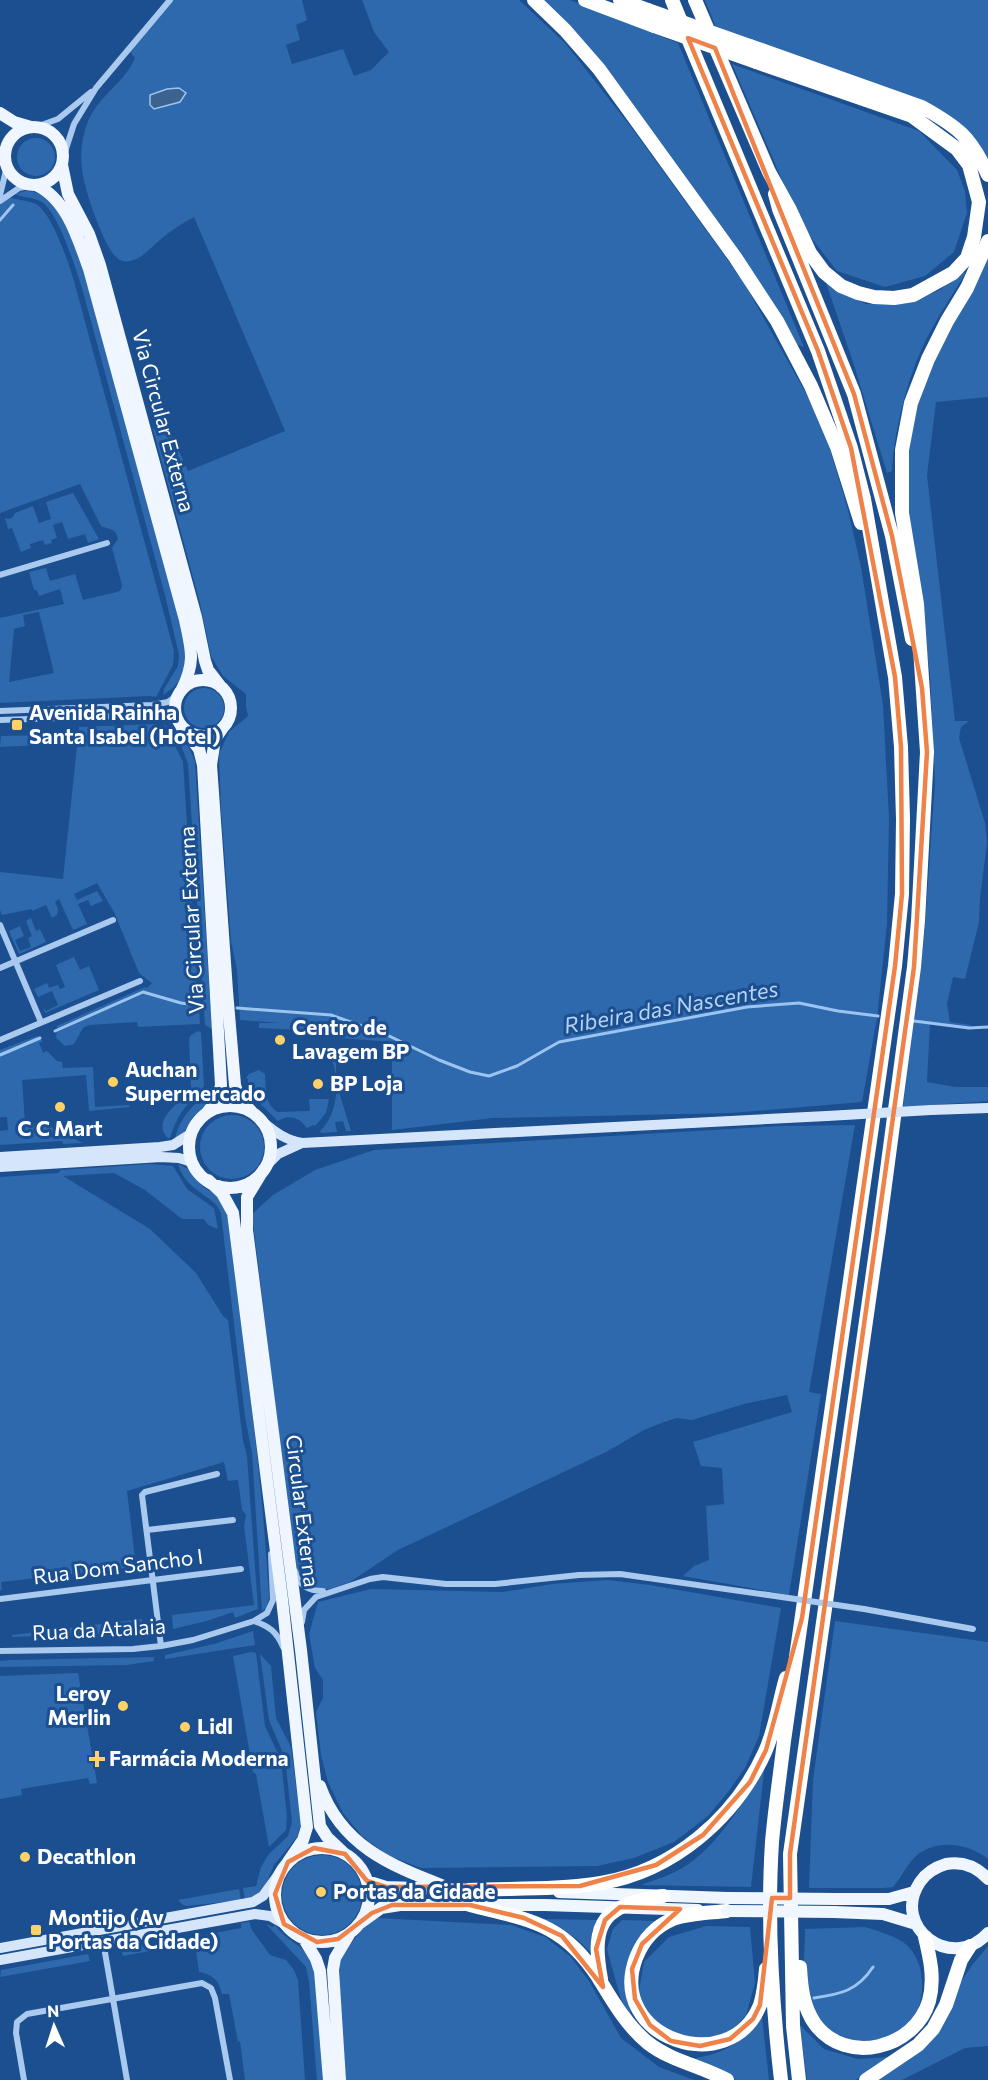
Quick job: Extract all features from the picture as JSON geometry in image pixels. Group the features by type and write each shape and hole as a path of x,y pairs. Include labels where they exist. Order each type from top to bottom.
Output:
{"highway":[{"path":"534,0 565,30 599,69 735,257 777,321 811,386 837,447 879,582"},
{"path":"585,0 654,26 756,62 912,116 939,134 957,149 969,165 979,202 974,237 967,258 953,273 913,296 894,298 858,293 842,286 824,272 810,253 769,172 695,0"},
{"path":"620,0 922,107 946,120 969,141 988,175"},
{"path":"672,0 818,351 851,448 864,499 895,677 901,747 902,894 895,966 784,1741 772,1842 771,1928 776,2040 781,2080"},
{"path":"769,172 779,209 854,394 892,536 922,688"},
{"path":"799,2080 793,2026 790,1854 851,1436 914,967 927,752 917,604 902,513 903,450 911,403 928,359 946,321 967,288 988,241"},
{"path":"469,1890 580,1886 622,1878 656,1865 703,1835 727,1811 750,1782 766,1750 802,1618"},
{"path":"799,1787 798,1931 801,1982 808,2013 816,2026 842,2044 861,2048 878,2047 896,2042 911,2031 922,2016 931,1992 931,1971 925,1937"},
{"path":"603,1987 596,1949 598,1934 605,1920 620,1907 638,1900 663,1896"},
{"path":"727,1904 674,1919 662,1925 642,1944 632,1969 634,1999 650,2025 671,2041 700,2046 716,2044 730,2039 753,2019 760,2005 764,1988 771,1928"},
{"path":"470,1905 524,1918 543,1925 562,1936 574,1947 632,2027 646,2042 663,2054 727,2080"},
{"path":"866,2080 918,2045 933,2029 946,2005 956,1971 970,1946"}],"main road":[{"path":"0,113 14,122 53,134 59,140 62,161 52,179 35,185 18,180 6,164 0,138"},
{"path":"6,164 8,143 14,135 34,127"},
{"name":"Via Circular Externa","path":"62,161 68,194 89,234 100,265 196,617 205,661 208,670 221,687"},
{"name":"Via Circular Externa","path":"35,185 54,196 78,239 88,269 185,620 191,672 181,691"},
{"path":"199,681 213,682 221,687 230,705 227,721 222,729 205,736 188,732 180,724 175,708 181,691 189,684 199,681"},
{"name":"Via Circular Externa","path":"180,724 199,749 203,765 221,1085 217,1100 206,1114"},
{"name":"Via Circular Externa","path":"222,729 215,739 211,765 227,991 235,1084 239,1098 252,1112"},
{"path":"302,1143 278,1154 255,1179 240,1186 225,1187 208,1180 198,1171 192,1162 190,1149 195,1126 206,1114 228,1106 252,1112 289,1140 302,1143 988,1108"},
{"path":"263,1122 271,1144 266,1167"},
{"path":"0,1156 160,1147 173,1145 192,1133"},
{"path":"0,1167 160,1157 179,1158 192,1162"},
{"name":"Circular Externa","path":"266,1167 247,1197 247,1230 276,1513 290,1682 307,1827 303,1840 284,1867"},
{"name":"Circular Externa","path":"208,1180 222,1192 233,1213 276,1513 301,1650 320,1826 327,1837 345,1854"},
{"path":"314,1768 330,1809 348,1834 382,1859 453,1889"},
{"path":"0,1948 253,1902 263,1896 284,1867 302,1852 314,1848 328,1848 345,1854 361,1869 367,1881 369,1897 367,1907 338,1952 333,1970 340,2080"},
{"path":"988,1879 974,1868 950,1864 922,1878 914,1892 912,1908 916,1924 925,1937 946,1948 970,1946 988,1933"},
{"path":"284,1867 275,1894 276,1908 284,1924"},
{"path":"367,1881 386,1887 663,1896 727,1904 883,1914 916,1924"},
{"path":"0,1960 255,1914 270,1916 304,1939 327,1942 355,1928 372,1913 392,1905 620,1907 889,1899 914,1892"},
{"path":"304,1939 320,1971 329,2080"}],"street":[{"path":"62,161 74,124 96,88 170,0"},
{"path":"34,127 67,113 96,88"},
{"path":"0,195 6,164"},
{"path":"0,201 19,188 35,185"},
{"path":"0,575 106,543"},
{"path":"0,711 152,705 168,702 181,691"},
{"path":"0,720 152,715 165,717 180,724"},
{"path":"0,968 113,920"},
{"path":"0,925 41,1022"},
{"path":"0,1040 140,981"},
{"path":"161,1646 142,1495 145,1492 198,1477 217,1474"},
{"path":"276,1513 288,1529 295,1572 300,1583 309,1590 329,1591"},
{"name":"Circular Externa","path":"254,1621 267,1613 273,1600 269,1535 276,1513"},
{"path":"147,1530 232,1520"},
{"name":"Rua Dom Sancho I","path":"0,1599 241,1569"},
{"path":"301,1650 304,1610 316,1597 329,1591 383,1577 446,1584 495,1584 579,1575 620,1574 864,1609 973,1629"},
{"path":"254,1621 274,1631 282,1644 290,1682"},
{"name":"Rua da Atalaia","path":"0,1653 161,1646 193,1640 254,1621"},
{"path":"103,1941 127,2080"},
{"path":"24,2080 16,2033 17,2022 27,2014 202,1983 211,1988 215,1998 230,2080"}],"highlighted area":[{"path":"688,38 715,48 854,394 892,536 922,688 927,752 914,967 790,1854 790,1898 772,1898 760,2005 753,2019 730,2039 700,2046 671,2041 650,2025 635,1999 632,1969 642,1944 680,1909 620,1907 605,1920 596,1949 603,1987 562,1936 524,1918 470,1905 392,1905 372,1913 338,1939 317,1942 284,1924 275,1894 288,1862 314,1848 345,1854 367,1881 386,1887 580,1886 656,1865 703,1835 750,1782 766,1750 802,1618 895,966 902,894 901,747 895,677 851,448 818,351"}],"shaded area":[{"path":"170,0 302,0 307,20 296,25 300,40 286,45 292,64 343,49 354,76 371,70 389,52 374,32 362,0 519,0 565,43 631,127 743,281 822,422 848,510 861,567 883,705 889,817 887,924 877,1018 862,1102 732,1113 493,1118 392,1130 392,1042 340,1038 340,1026 297,1024 324,1027 324,1031 259,1028 259,1023 281,1023 240,1020 237,970 231,941 219,754 229,732 248,716 246,694 223,676 211,656 200,603 153,429 168,427 188,471 285,431 194,217 168,233 138,258 129,261 120,260 106,242 95,216 86,189 81,163 83,138 89,119 99,103 131,67 135,58 128,49"},
{"path":"539,0 570,0 678,43 804,347 795,344 753,272"},
{"path":"705,0 988,0 988,175 946,120 717,30"},
{"path":"732,64 919,131 957,170 965,191 967,213 954,252 925,276 885,287 837,271 802,226"},
{"path":"179,88 186,93 180,102 154,109 150,105 150,95 167,89"},
{"path":"36,138 50,143 55,157 50,171 36,176 22,171 17,157 22,143"},
{"path":"25,191 43,195 54,204 69,230 83,267 182,628 186,657 183,674 163,695 164,689 178,666 179,655 82,288 66,242 54,218 42,202 15,194"},
{"path":"8,197 36,204 42,209 54,228 72,273 174,651 173,665 156,697 0,703 0,618 64,604 60,589 39,596 37,590 34,590 29,572 46,568 50,581 75,574 83,600 117,592 121,590 122,585 112,548 118,539 117,535 112,530 101,526 80,484 0,513 0,205","holes":["39,612 54,673 9,682 14,629 25,626 23,615"]},
{"path":"988,252 988,397 936,402 927,475 955,721 969,721 961,727 959,738 985,823 987,843 979,922 965,979 953,977 947,1004 950,1022 971,1025 969,1028 930,1024 927,1082 955,1087 988,1087 988,1101 903,1107 924,939 935,782 930,674 906,515 906,453 915,404 945,335"},
{"path":"963,270 965,274 933,326 915,365 899,419 892,471 887,473 826,283 866,304 903,304 940,290"},
{"path":"73,493 99,539 88,543 85,534 68,539 62,522 53,525 57,538 51,540 52,543 45,545 43,540 30,544 31,548 21,552 12,528 8,529 5,518 9,519 15,513 33,506 39,523 51,519 46,502"},
{"path":"204,688 218,694 224,708 218,722 204,728 190,722 184,708 190,694"},
{"path":"157,724 176,748 183,762 200,1024 138,1027 137,1022 89,1025 83,1028 74,1044 65,1046 56,1038 57,1026 147,988 152,983 139,973 114,912 97,883 74,894 77,900 97,891 103,901 91,906 88,900 78,904 87,924 73,930 59,899 55,902 58,909 57,915 52,918 46,905 32,911 32,909 2,915 0,872 63,879 79,727"},
{"path":"163,724 183,740 195,762 212,1029 205,1025 188,764 182,748"},
{"path":"54,735 54,744 0,747 1,736"},
{"path":"31,918 36,931 40,929 46,942 19,954 9,931 20,926 24,936 15,940 20,951 31,947 28,938 32,936 26,921"},
{"path":"74,957 80,970 89,966 99,990 45,1013 43,1008 46,1011 58,1005 52,991 38,997 34,989 47,983 49,988 58,985 60,989 65,987 56,965"},
{"path":"198,1031 201,1032 204,1086 182,1112 170,1138 167,1138 163,1130 165,1117 191,1087 189,1038"},
{"path":"37,1036 43,1041 39,1043 43,1053 47,1051 57,1061 62,1062 63,1068 93,1067 95,1107 129,1105 130,1107 89,1111 86,1075 22,1080 25,1122 49,1126 83,1143 63,1144 62,1141 0,1145 0,1131 8,1130 7,1117 0,1117 0,1050"},
{"path":"336,1059 336,1078 332,1060"},
{"path":"259,1070 265,1074 268,1100 273,1109 278,1112 310,1111 309,1099 329,1099 326,1113 315,1126 307,1128 301,1121 294,1118 278,1121 248,1092 248,1079 246,1078 249,1074"},
{"path":"336,1083 351,1131 346,1131 343,1121 335,1122 337,1132 321,1133 334,1107"},
{"path":"217,1088 212,1101 193,1117 182,1135 175,1138 180,1123 188,1111 208,1089"},
{"path":"226,1115 238,1115 255,1124 262,1135 264,1147 262,1159 255,1170 238,1179 226,1179 214,1174 205,1165 200,1153 200,1141 205,1129 214,1120"},
{"path":"855,1125 809,1392 821,1394 789,1595 683,1576 694,1566 709,1560 706,1506 724,1504 722,1468 701,1466 693,1442 792,1412 787,1395 744,1404 692,1420 677,1418 664,1422 644,1430 606,1452 398,1550 350,1582 329,1589 316,1589 302,1582 297,1569 290,1528 252,1214 273,1195 315,1170 374,1150 781,1126"},
{"path":"149,1164 173,1166 187,1189 214,1208 218,1229 208,1225 204,1219 182,1219 145,1190 114,1173 63,1176 150,1229 196,1273 223,1316 228,1320 243,1441 247,1456 258,1609 235,1618 233,1612 173,1629 172,1615 254,1605 244,1526 246,1515 242,1510 238,1480 228,1481 224,1462 127,1491 136,1567 1,1582 2,1590 0,1590 0,1177"},
{"path":"178,1164 188,1169 203,1187 222,1198 227,1212 262,1501 269,1598 266,1608 262,1611 252,1453 245,1417 221,1214 213,1202 187,1181"},
{"path":"608,1580 781,1608 759,1736 745,1768 708,1816 674,1842 634,1858 597,1866 421,1868 387,1855 362,1836 343,1813 328,1782 321,1755 316,1712 323,1698 323,1680 315,1668 309,1634 318,1602 371,1589 503,1592 552,1584"},
{"path":"142,1619 144,1633 12,1637 12,1635"},
{"path":"835,1621 988,1642 988,1859 980,1853 960,1846 940,1845 921,1852 913,1859 893,1887 809,1888 813,1780"},
{"path":"253,1631 255,1645 165,1659 165,1655 214,1644"},
{"path":"256,1653 265,1726 281,1760 287,1816 286,1830 269,1847 256,1774 253,1772 233,1656"},
{"path":"260,1654 271,1666 276,1718 291,1747 301,1824 297,1837 274,1865 266,1884 258,1895 245,1900 243,1888 256,1886 261,1867 269,1854 288,1836 292,1822 285,1758 269,1720"},
{"path":"154,1657 154,1661 127,1665 0,1667 0,1661 11,1660"},
{"path":"78,1673 97,1783 90,1784 88,1778 21,1789 22,1795 0,1799 0,1676"},
{"path":"765,1763 751,1887 641,1885 679,1870 697,1858 731,1820"},
{"path":"314,1855 330,1855 351,1866 362,1887 362,1903 351,1924 330,1935 314,1935 300,1929 288,1917 282,1903 282,1887 288,1873 300,1861"},
{"path":"239,1889 241,1900 187,1906 178,1900"},
{"path":"377,1918 511,1925 545,1937 570,1956 589,1981 621,2038 659,2067 694,2080 346,2080 338,1998 340,1961 365,1926"},
{"path":"542,1919 599,1920 592,1931 594,1956 577,1939"},
{"path":"622,1920 660,1921 643,1933 631,1957 627,1983 631,2013 639,2030 623,2007 607,1949 613,1929"},
{"path":"249,1922 270,1955 286,1960 298,1980 305,2080 245,2080 240,2041 238,2042 229,1994 222,1994 215,1979 199,1972 194,1937 241,1928 241,1923"},
{"path":"266,1924 273,1927 275,1925 300,1947 308,1956 316,1972 325,2080 317,2080 306,1967"},
{"path":"706,1926 750,1927 755,1983 746,2015 732,2032 706,2042 678,2039 654,2026 638,1996 644,1962 669,1937"},
{"path":"865,1927 903,1942 917,1960 921,1972 921,1998 913,2021 899,2036 877,2042 848,2041 829,2031 821,2024 810,2005 804,1979 805,1929"},
{"path":"190,1937 191,1943 123,1956 121,1949"},
{"path":"988,1946 988,2046 965,2048 902,2080 874,2080 909,2058 973,1964"},
{"path":"88,1954 90,1961 0,1977 1,1970"},
{"path":"762,2017 769,2080 736,2080 688,2059 730,2047"},
{"path":"800,2025 824,2049 858,2059 890,2057 856,2080 807,2080"}],"waterway":[{"path":"0,220 13,205"},
{"name":"Ribeira das Nascentes","path":"55,1031 143,992 196,1005"},
{"name":"Ribeira das Nascentes","path":"237,1008 331,1015 385,1034 470,1072 489,1076 517,1066 559,1042 747,1007 799,1003 878,1016"},
{"name":"Ribeira das Nascentes","path":"914,1021 969,1028 988,1027"},
{"name":"Ribeira das Nascentes","path":"0,1055 40,1038"},
{"path":"814,1998 848,1990 861,1981 873,1967"}],"place":[{"name":"Avenida Rainha Santa Isabel (Hotel)","path":"17,725"},
{"name":"Centro de Lavagem BP","path":"280,1040"},
{"name":"Auchan Supermercado","path":"113,1082"},
{"name":"BP Loja","path":"318,1084"},
{"name":"C C Mart","path":"60,1107"},
{"name":"Leroy Merlin","path":"123,1706"},
{"name":"Lidl","path":"185,1727"},
{"name":"Farmácia Moderna","path":"97,1759"},
{"name":"Decathlon","path":"25,1857"},
{"name":"Portas da Cidade","path":"321,1892"},
{"name":"Montijo (Av Portas da Cidade)","path":"36,1930"}]}
